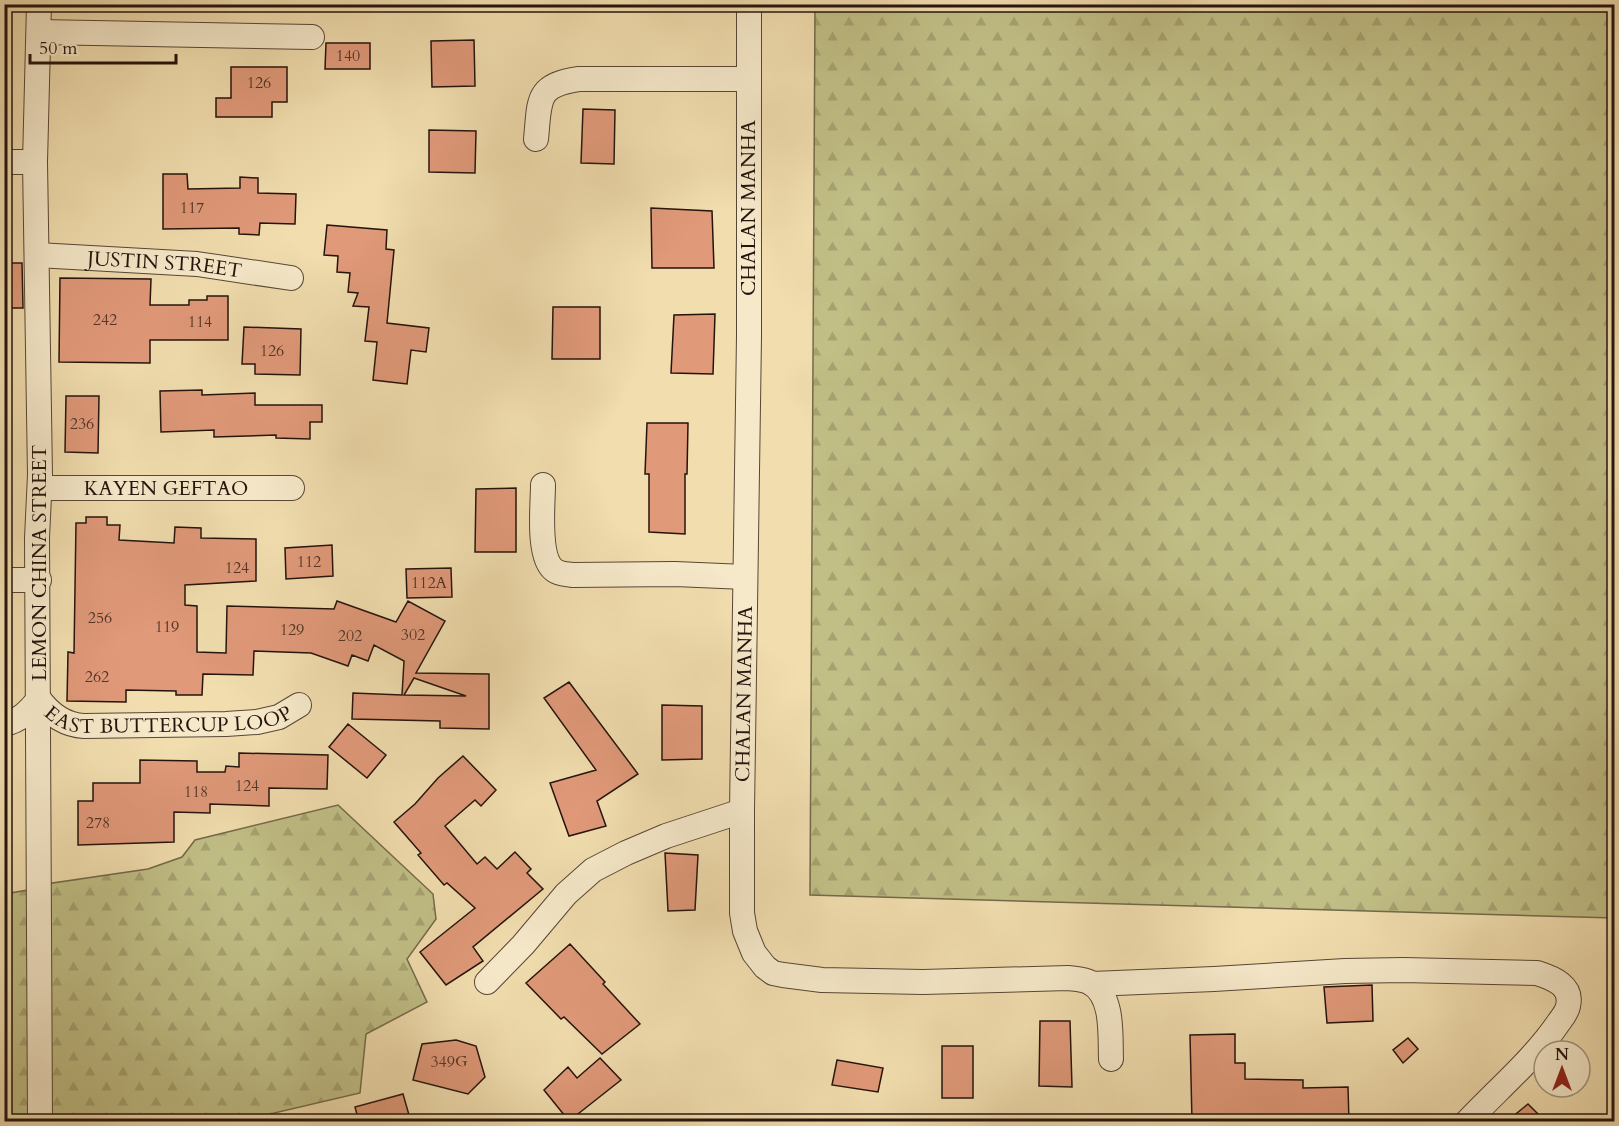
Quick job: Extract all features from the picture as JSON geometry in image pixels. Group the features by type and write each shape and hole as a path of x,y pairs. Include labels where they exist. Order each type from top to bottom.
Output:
{"street":[{"name":"LEMON CHINA STREET","path":"39,4 35,162 40,488 37,538 40,1122"},
{"name":"CHALAN MANHA","path":"749,4 749,336 742,913 745,931 754,953 773,973 822,980 923,982 1068,978 1092,984 1392,970 1537,973 1551,977 1562,984 1568,994 1568,1008 1553,1031 1534,1053 1467,1122"},
{"path":"39,32 312,37"},
{"path":"536,139 543,95 549,86 563,81 579,79 748,79"},
{"path":"4,162 35,162"},
{"name":"JUSTIN STREET","path":"37,255 197,264 291,278"},
{"path":"543,485 544,548 548,563 558,573 745,577"},
{"name":"KAYEN GEFTAO","path":"40,488 292,488"},
{"path":"4,580 39,580"},
{"path":"4,724 11,723 24,715 39,699"},
{"name":"EAST BUTTERCUP LOOP","path":"39,699 59,718 84,726 257,722 279,717 299,705"},
{"path":"487,982 523,945 566,894 593,870 626,853 742,810"},
{"path":"1092,984 1105,998 1111,1059"}],"green space":[{"path":"815,5 1614,5 1614,918 810,895"},
{"path":"338,805 433,894 436,919 407,959 427,1002 366,1034 360,1093 240,1121 48,1121 46,884 148,869 182,857 195,840"},
{"path":"34,889 39,1121 5,1122 5,894"}],"building":[{"path":"474,40 475,86 432,87 431,41"},
{"path":"326,43 370,43 370,69 325,69"},
{"path":"231,67 287,67 287,102 272,102 272,117 216,117 216,98 231,98"},
{"path":"583,109 615,110 614,164 581,163"},
{"path":"429,130 476,131 475,173 429,172"},
{"path":"163,174 187,174 188,189 240,188 240,177 258,178 258,193 296,194 295,224 260,223 259,235 239,234 239,228 163,229"},
{"path":"651,208 712,211 714,268 652,268"},
{"path":"327,225 387,230 386,249 394,250 387,323 429,328 426,352 411,350 407,384 373,380 377,342 365,341 369,307 353,306 358,293 348,292 350,273 337,272 338,256 324,255"},
{"path":"4,263 22,263 23,308 4,308"},
{"path":"60,278 151,279 150,305 189,305 189,300 207,300 207,296 228,296 228,340 150,340 150,363 59,362"},
{"path":"553,307 600,307 600,359 552,359"},
{"path":"715,314 713,374 671,373 674,315"},
{"path":"244,327 301,329 300,375 255,374 255,364 242,364"},
{"path":"202,390 202,395 255,393 255,405 322,405 322,422 310,422 310,439 276,438 276,435 214,437 214,430 161,432 160,391"},
{"path":"66,396 99,396 98,453 65,452"},
{"path":"647,423 688,423 685,534 649,532 649,474 645,474"},
{"path":"516,488 516,552 475,552 476,489"},
{"path":"86,517 107,517 107,525 120,525 119,540 174,543 175,527 201,528 201,538 256,539 256,581 185,585 185,605 197,606 197,652 226,653 227,606 334,609 337,601 396,622 408,601 445,621 416,673 489,674 489,729 440,728 440,721 352,719 353,693 402,695 404,661 374,645 368,661 352,655 348,666 311,653 254,651 253,675 203,674 202,695 176,695 176,691 126,690 126,702 67,701 68,652 74,653 76,523 86,523","holes":["414,678 466,696 404,695"]},
{"path":"332,545 333,576 286,579 285,548"},
{"path":"451,568 452,597 407,598 406,569"},
{"path":"569,682 638,774 597,801 606,826 569,836 550,783 596,770 544,698"},
{"path":"662,705 702,706 702,759 662,760"},
{"path":"348,724 386,755 367,778 329,747"},
{"path":"239,753 328,755 327,789 269,788 269,806 210,804 210,813 174,812 174,842 78,845 78,801 93,801 93,783 140,783 140,760 197,761 197,772 225,772 226,766 239,767"},
{"path":"463,756 496,790 481,806 475,800 445,826 477,864 485,857 497,869 515,852 531,869 527,873 543,889 473,947 483,961 446,985 420,952 475,908 447,883 444,885 418,855 421,853 394,822"},
{"path":"665,853 698,855 695,910 668,911"},
{"path":"570,944 640,1024 602,1054 564,1017 561,1019 526,983"},
{"path":"1372,985 1373,1021 1327,1023 1324,987"},
{"path":"1040,1021 1070,1021 1072,1087 1039,1086"},
{"path":"1235,1034 1235,1063 1245,1063 1245,1079 1303,1080 1303,1088 1348,1087 1349,1122 1192,1122 1190,1035"},
{"path":"1408,1038 1418,1049 1403,1063 1393,1050"},
{"path":"456,1040 476,1046 485,1077 468,1094 413,1080 422,1044"},
{"path":"942,1046 973,1046 973,1098 942,1098"},
{"path":"600,1058 621,1080 569,1121 544,1090 568,1067 577,1078"},
{"path":"837,1060 883,1068 878,1092 832,1085"},
{"path":"403,1094 411,1122 359,1122 355,1107"},
{"path":"1528,1104 1546,1122 1506,1122"}]}
